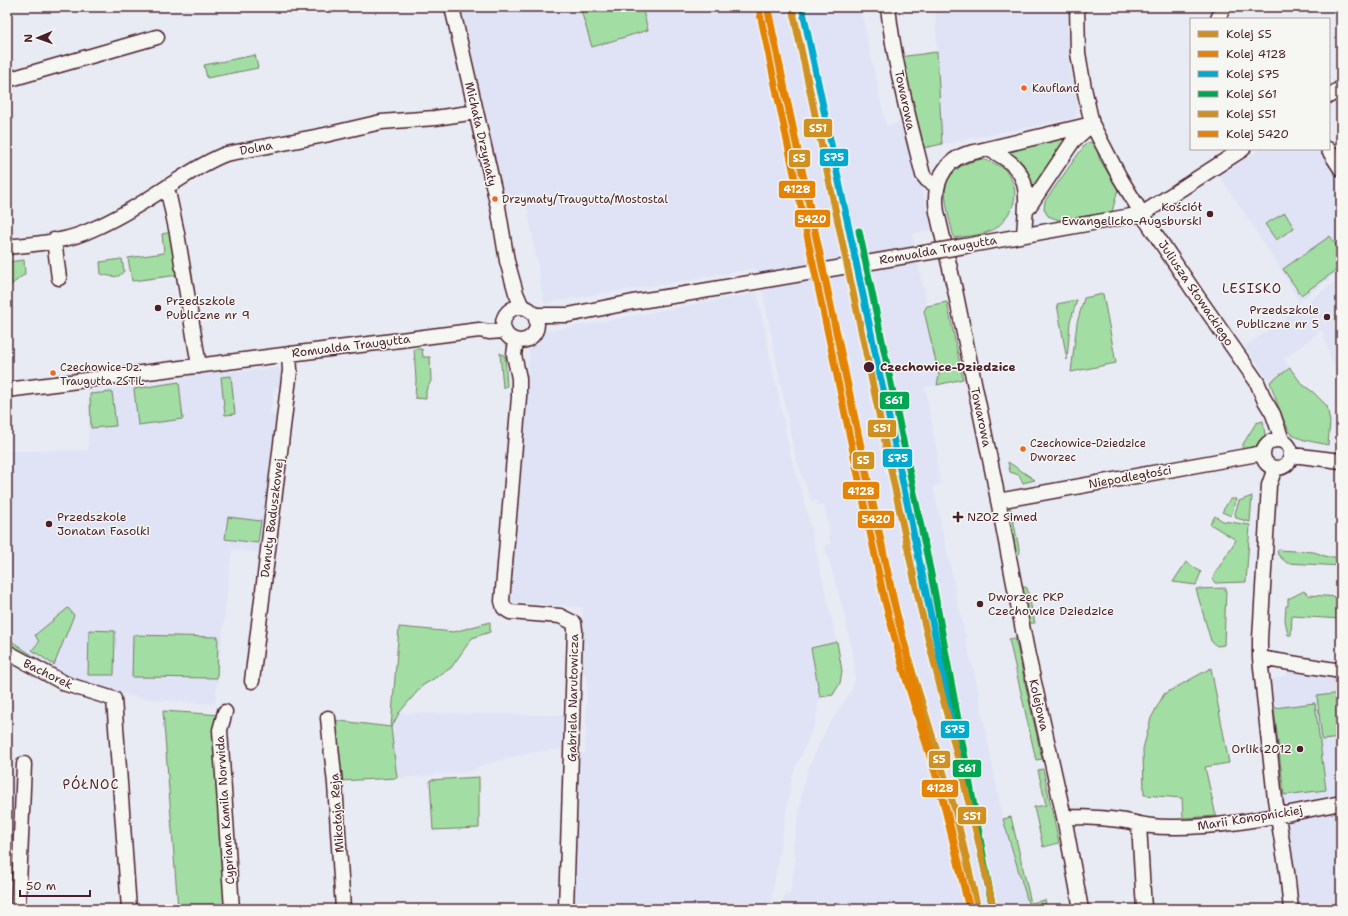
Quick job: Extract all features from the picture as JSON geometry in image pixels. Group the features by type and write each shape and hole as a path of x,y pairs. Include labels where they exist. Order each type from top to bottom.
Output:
{"street":[{"name":"Michała Drzymały","path":"452,7 498,206 507,261 510,317"},
{"name":"Towarowa","path":"888,7 905,108 923,175 927,180 937,186 936,204 998,501"},
{"name":"Juliusza Słowackiego","path":"1078,7 1078,53 1092,124 1119,176 1142,214 1257,382 1264,399 1273,414 1271,445"},
{"path":"1218,18 1222,7"},
{"path":"7,80 157,37"},
{"path":"1330,95 1341,88"},
{"name":"Dolna","path":"7,247 54,240 78,235 94,229 200,166 226,154 325,135 381,122 435,118 476,112"},
{"path":"937,186 941,173 945,168 955,159 966,154 1092,124"},
{"path":"1026,210 1073,141 1092,124"},
{"path":"988,149 1013,163 1022,176 1026,191 1024,234"},
{"path":"1142,214 1241,150"},
{"path":"1329,150 1341,169"},
{"path":"167,187 177,233 199,366"},
{"name":"Romualda Traugutta","path":"536,321 633,302 965,246 1024,234 1142,214"},
{"path":"54,240 58,278"},
{"path":"527,308 536,321 532,335 520,341 507,336 510,317 527,308"},
{"name":"Romualda Traugutta","path":"7,390 479,330 489,332 510,317"},
{"name":"Gabriela Narutowicza","path":"520,341 514,355 519,378 519,397 502,601 504,608 510,612 560,616 574,622 576,630 566,909"},
{"name":"Danuty Baduszkowej","path":"252,681 290,370 290,354"},
{"path":"1287,443 1290,446 1292,455 1288,464 1279,468 1271,467 1265,461 1271,445 1287,443"},
{"name":"Niepodległości","path":"998,501 1271,445"},
{"path":"1292,455 1341,460"},
{"path":"1275,468 1269,485 1260,658 1277,815 1292,909"},
{"name":"Kolejowa","path":"998,501 1027,650 1064,818 1081,909"},
{"name":"Bachorek","path":"7,652 66,684 114,699 129,909"},
{"path":"1260,658 1341,670"},
{"name":"Cypriana Kamila Norwida","path":"226,712 220,730 232,909"},
{"name":"Mikołaja Reja","path":"328,718 335,784 343,909"},
{"path":"18,909 24,764"},
{"name":"Marii Konopnickiej","path":"1064,818 1130,822 1154,827 1200,827 1230,824 1341,803"},
{"path":"1139,825 1144,909"}],"shaded area":[{"path":"462,7 580,7 592,47 648,30 642,7 860,7 886,125 903,122 912,133 931,230 912,234 927,306 924,311 939,375 937,385 925,387 938,457 936,458 941,484 933,486 972,667 973,666 1003,819 1030,909 782,909 784,896 790,893 796,858 794,856 795,849 793,847 804,782 810,764 826,729 851,691 855,679 854,659 842,605 824,545 831,544 824,504 817,505 816,500 811,501 795,456 764,298 755,268 544,303 525,193 502,198"},
{"path":"935,7 1068,7 1067,29 1070,68 1078,108 1074,118 942,144"},
{"path":"1260,150 1321,150 1341,183 1341,270 1299,302 1280,268 1219,175"},
{"path":"1341,277 1341,373 1336,374 1322,330 1284,359 1290,368 1270,382 1245,347"},
{"path":"757,293 791,456 805,503 837,642 811,648 820,697 815,723 792,777 770,909 574,909 579,753 585,753 587,674 581,674 583,607 511,602 530,345 538,333"},
{"path":"285,368 283,388 274,387 270,413 279,414 262,553 232,550 215,704 153,700 87,687 48,666 7,638 7,451 88,450 89,392 180,381 189,375"},
{"path":"1287,671 1341,677 1341,794 1289,803 1283,801 1269,679 1286,676"},
{"path":"399,713 564,715 564,749 536,752 501,760 478,767 472,772 397,778 391,728"},
{"path":"1341,811 1341,909 1298,909 1285,824 1288,820"}],"green space":[{"path":"580,7 642,7 648,30 592,47"},
{"path":"937,52 942,144 919,149 899,57"},
{"path":"255,55 258,68 207,78 204,65"},
{"path":"1068,136 1032,191 1020,163 1005,149"},
{"path":"1091,142 1097,150 1100,160 1118,189 1112,212 1059,220 1048,216 1044,209 1045,201 1084,146"},
{"path":"983,159 1000,166 1009,175 1015,194 1013,206 1003,221 995,229 986,233 954,238 946,204 945,190 948,179 960,167"},
{"path":"1285,213 1294,228 1276,240 1265,224"},
{"path":"172,232 179,275 132,281 128,258 164,253 162,234"},
{"path":"1330,236 1341,253 1341,267 1301,295 1283,269"},
{"path":"122,259 124,271 122,274 114,277 101,274 100,262"},
{"path":"24,260 25,274 7,288 7,262"},
{"path":"1103,294 1116,363 1071,372 1077,323 1084,298"},
{"path":"1077,300 1070,322 1067,360 1057,304"},
{"path":"947,302 963,379 937,385 939,375 924,311 927,306"},
{"path":"414,349 422,349 423,357 430,357 431,381 426,391 426,399 415,398 416,380"},
{"path":"500,353 505,356 507,386 503,388"},
{"path":"1290,368 1302,384 1313,392 1327,406 1330,422 1328,445 1304,440 1295,436 1285,424 1270,382"},
{"path":"231,376 235,414 225,415 221,377"},
{"path":"179,382 183,419 138,425 134,389"},
{"path":"112,392 116,426 91,428 90,394"},
{"path":"1263,421 1265,435 1260,445 1243,450 1243,444 1256,423"},
{"path":"1008,462 1035,480 1023,483 1019,475 1010,472"},
{"path":"1252,496 1250,522 1236,518 1235,513 1239,501"},
{"path":"1230,499 1236,499 1231,516 1222,512"},
{"path":"1010,505 1020,553 1015,556 1006,511"},
{"path":"1215,516 1223,521 1250,525 1246,582 1215,583 1213,580 1214,575 1236,540 1210,524"},
{"path":"228,517 261,521 258,543 225,539"},
{"path":"1277,550 1314,552 1328,557 1341,557 1341,566 1287,563 1278,555"},
{"path":"1186,562 1201,572 1196,585 1173,582"},
{"path":"1020,588 1027,588 1035,623 1029,623"},
{"path":"1226,588 1224,645 1217,646 1211,641 1196,589"},
{"path":"1304,591 1308,595 1341,597 1341,619 1292,616 1291,635 1288,635 1285,620 1288,599"},
{"path":"68,608 74,615 54,665 32,650 39,642 35,635"},
{"path":"490,622 490,632 472,638 451,668 422,686 399,713 391,728 397,778 339,781 332,720 391,727 399,627 454,632"},
{"path":"89,630 115,631 114,675 88,675"},
{"path":"133,635 218,637 217,678 132,677"},
{"path":"7,638 48,666 87,687 14,652 7,644"},
{"path":"1015,638 1042,759 1036,760 1009,639"},
{"path":"837,642 842,671 840,683 833,695 820,697 811,648"},
{"path":"1211,668 1229,763 1205,767 1216,816 1183,818 1182,798 1144,795 1143,749 1151,718 1164,694"},
{"path":"1341,693 1341,738 1322,740 1317,696"},
{"name":"Orlik 2012","path":"1315,703 1326,790 1284,795 1274,708"},
{"path":"163,711 222,715 226,909 178,909"},
{"path":"1043,769 1059,843 1043,847 1034,807 1046,805 1038,770"},
{"path":"479,777 479,828 433,830 430,780"},
{"path":"1011,817 1031,903 1045,900 1047,909 1030,909 1003,819"}],"rail line":[{"name":"S5","path":"767,7 892,596 911,667 955,810 978,909"},
{"name":"S51","path":"792,7 920,606 979,844 993,907"},
{"name":"S75","path":"802,7 993,909"},
{"name":"4128","path":"759,9 884,598 903,669 947,812 970,909"},
{"name":"5420","path":"768,10 896,611 969,909"},
{"name":"S61","path":"859,231 932,579 993,909"}],"place":[{"name":"Kaufland","path":"1024,88"},
{"name":"Drzymały/Traugutta/Mostostal","path":"495,199"},
{"name":"Kościół Ewangelicko-Augsburski","path":"1210,214"},
{"name":"Przedszkole Publiczne nr 9","path":"158,308"},
{"name":"Przedszkole Publiczne nr 5","path":"1327,317"},
{"name":"Czechowice-Dziedzice","path":"869,367"},
{"name":"Czechowice-Dz. Traugutta ZSTiL","path":"53,373"},
{"name":"Czechowice-Dziedzice Dworzec","path":"1023,449"},
{"name":"NZOZ Simed","path":"958,517"},
{"name":"Przedszkole Jonatan Fasolki","path":"49,524"},
{"name":"Dworzec PKP Czechowice Dziedzice","path":"980,604"},
{"name":"Orlik 2012","path":"1300,749"}],"district":[{"name":"LESISKO","path":"1252,288"},
{"name":"PÓŁNOC","path":"91,784"}]}
